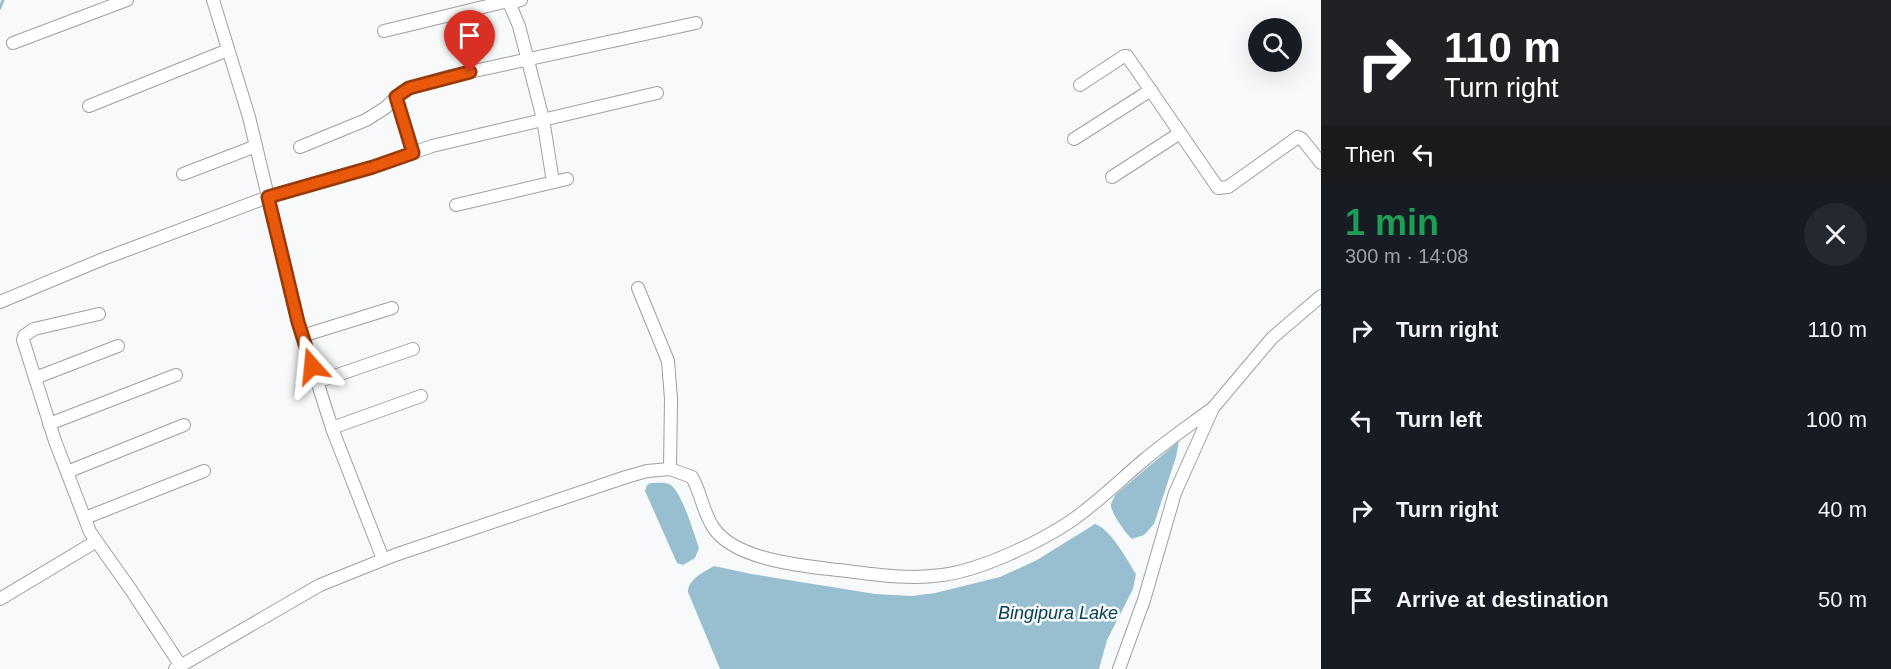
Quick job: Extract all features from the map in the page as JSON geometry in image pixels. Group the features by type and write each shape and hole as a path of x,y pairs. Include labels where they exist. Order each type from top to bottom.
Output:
{"street":[{"path":"13,43 127,0"},
{"path":"213,0 256,146 302,336 332,428 383,559"},
{"path":"384,31 504,2 521,0"},
{"path":"508,2 515,14 543,119 553,182"},
{"path":"300,147 366,120 409,88 696,23"},
{"path":"89,106 228,50"},
{"path":"1080,85 1124,56 1129,58 1218,188 1228,187 1298,137 1321,163"},
{"path":"1074,140 1151,90"},
{"path":"0,302 93,263 268,197 472,136 657,93"},
{"path":"396,97 413,153"},
{"path":"1112,177 1180,133"},
{"path":"183,174 256,146"},
{"path":"456,205 567,179"},
{"path":"638,288 668,361 671,399 670,470"},
{"path":"99,314 34,329 24,336 25,348 49,424 95,542 131,590 178,667 320,585 383,559 647,471 670,470 692,477 700,492 709,521 724,540 753,554 793,565 894,576 942,575 991,561 1070,522 1145,459 1213,408 1272,338 1321,296"},
{"path":"302,336 392,308"},
{"path":"35,378 118,346"},
{"path":"316,382 413,349"},
{"path":"49,424 176,375"},
{"path":"332,428 421,396"},
{"path":"1119,669 1144,600 1175,492 1213,408"},
{"path":"67,472 184,425"},
{"path":"84,518 204,471"},
{"path":"0,599 95,542"}],"water":[{"path":"1179,441 1154,524 1144,535 1132,539 1113,513 1111,504 1115,495"},
{"path":"650,483 667,483 674,488 687,513 699,548 695,558 683,565 677,563 645,491"},
{"name":"Bingipura Lake","path":"1095,524 1113,538 1136,574 1133,589 1107,640 1099,669 720,669 688,592 691,583 701,573 714,566 875,594 912,596 935,593 1000,577 1037,560"}],"waterway":[{"path":"0,8 3,0"}],"route":[{"path":"312,366 298,322 268,197 413,153 396,97 409,88 470,72"}]}
